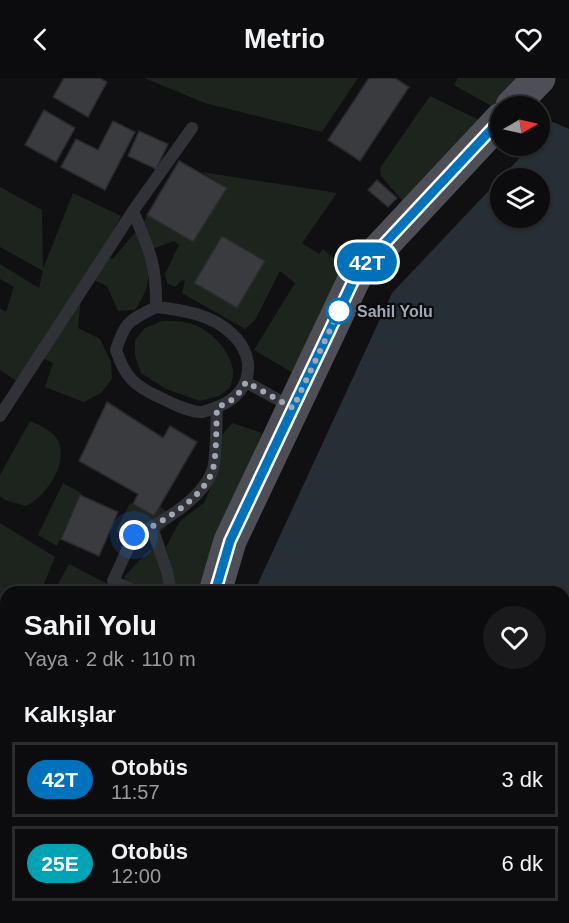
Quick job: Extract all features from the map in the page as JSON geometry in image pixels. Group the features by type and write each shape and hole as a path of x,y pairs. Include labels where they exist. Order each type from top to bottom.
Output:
{"main road":[{"path":"522,96 539,78"},
{"path":"217,586 230,541 357,273 490,131"}],"lane":[{"path":"0,416 133,211 192,128"},
{"path":"133,211 152,256 156,280 156,307"},
{"path":"156,307 203,315 230,332 239,341 247,358 246,382 239,395 226,404 201,412 182,407 141,389 127,374 116,350 122,330 133,319 156,307"},
{"path":"246,382 293,408"},
{"path":"124,586 113,581 134,535 176,512 201,490 213,471 217,407"},
{"path":"152,527 170,586"}],"shaded area":[{"path":"144,78 358,78 322,132 205,103"},
{"path":"458,78 518,78 504,96 490,96 490,105 454,85"},
{"path":"430,96 481,121 408,207 381,176 380,168"},
{"path":"553,122 569,129 569,586 257,586 392,293 490,189 490,228 550,228 550,168 510,168 522,156 550,156 550,125"},
{"path":"202,172 337,193 302,243 319,254 323,249 346,269 293,373 254,350 295,283 280,271 255,320 245,329 182,293 185,281 182,280 175,287 167,283 165,274 179,245 174,241 155,248 143,246 148,280 135,310 118,311 107,286 89,278 81,298 78,328 100,339 111,362 112,379 101,393 84,402 45,387 53,363 39,356 24,386 0,370 0,308 6,312 14,287 0,279 0,264 39,288 43,271 0,247 0,187 42,210 43,269 73,193 121,216 101,256 113,259 144,222 147,215 193,242 227,188"},
{"path":"162,321 195,325 216,339 229,357 233,370 230,388 219,396 200,401 166,389 141,373 135,355 135,340 145,328"},
{"path":"30,421 55,436 61,454 58,469 51,483 26,506 5,500 0,496 0,475"},
{"path":"232,423 262,433 198,586 174,586 166,547 180,521 204,503 219,468 221,436"},
{"path":"63,483 81,493 57,546 38,535"},
{"path":"130,503 154,516 160,507 176,517 156,536 134,542 116,531"},
{"path":"0,523 55,557 44,584 50,586 0,586"},
{"path":"149,550 154,550 164,586 132,586 124,577"},
{"path":"69,564 111,586 57,586"}],"building":[{"path":"64,78 100,78 107,82 88,117 53,97"},
{"path":"369,78 395,78 409,87 360,161 328,140"},
{"path":"44,110 75,128 56,162 25,145"},
{"path":"113,121 135,132 105,190 61,167 76,139 98,150"},
{"path":"139,131 168,144 156,169 128,156"},
{"path":"179,161 227,188 193,242 147,215"},
{"path":"377,180 397,198 388,207 368,190"},
{"path":"222,236 265,261 237,308 194,283"},
{"path":"107,402 163,438 170,426 197,442 154,516 133,504 138,494 79,461"},
{"path":"80,495 118,512 99,556 61,539"}],"bus line":[{"name":"42T","path":"217,586 230,541 357,273 490,131"}],"place":[{"name":"Sahil Yolu","path":"339,311"}],"route":[{"path":"134,535 176,512 201,490 213,471 217,407 239,395 246,382 293,408 339,311"}]}
